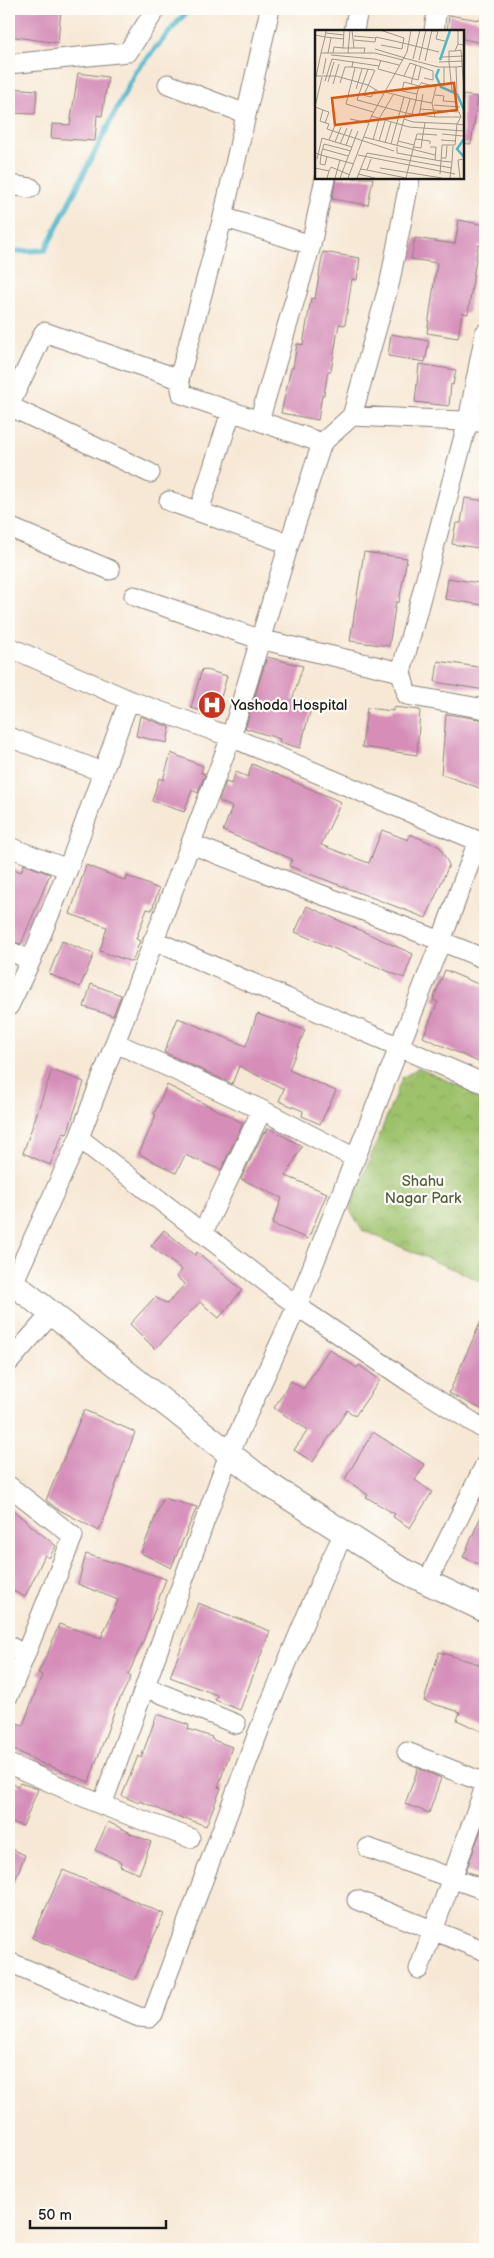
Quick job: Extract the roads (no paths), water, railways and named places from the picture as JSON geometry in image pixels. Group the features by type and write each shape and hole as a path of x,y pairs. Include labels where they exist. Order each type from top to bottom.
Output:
{"street":[{"path":"9,64 128,52 156,9"},
{"path":"270,9 223,217 179,379 182,394 322,443"},
{"path":"354,30 358,9"},
{"path":"434,30 437,9"},
{"path":"168,84 246,114"},
{"path":"259,421 311,245 324,179"},
{"path":"410,179 390,281 352,416 322,443 288,544 231,737 79,1138 11,1281 268,1484 402,1570 485,1610"},
{"path":"9,185 31,188"},
{"path":"223,217 311,245"},
{"path":"150,473 9,406 44,332 179,379"},
{"path":"485,333 477,422 402,672 407,695 485,709"},
{"path":"199,511 231,412"},
{"path":"352,416 477,422"},
{"path":"169,501 288,544"},
{"path":"9,527 110,570"},
{"path":"134,596 259,639 402,672"},
{"path":"9,647 129,700 231,737 482,836 297,1306 229,1454 102,1805"},
{"path":"9,1006 68,869 129,700"},
{"path":"9,737 103,772"},
{"path":"191,844 485,959"},
{"path":"9,847 68,869"},
{"path":"153,940 485,1084"},
{"path":"9,952 30,960"},
{"path":"116,1043 262,1110 354,1158"},
{"path":"203,1232 262,1110"},
{"path":"79,1138 297,1306 411,1383 485,1430"},
{"path":"9,1362 51,1314"},
{"path":"428,1582 485,1465"},
{"path":"9,1486 73,1536 9,1695"},
{"path":"9,1962 139,2017 149,2018 153,2014 261,1725 325,1572 344,1533"},
{"path":"9,1646 25,1655"},
{"path":"144,1687 236,1724"},
{"path":"407,1752 485,1783"},
{"path":"9,1764 102,1805 190,1838"},
{"path":"419,1969 485,1787"},
{"path":"368,1848 485,1890"},
{"path":"357,1900 485,1951"}],"waterway":[{"path":"9,252 45,250 136,71 189,9"}],"place":[{"name":"Yashoda Hospital","path":"212,705"}],"park label":[{"name":"Shahu Nagar Park","path":"423,1190"}]}
